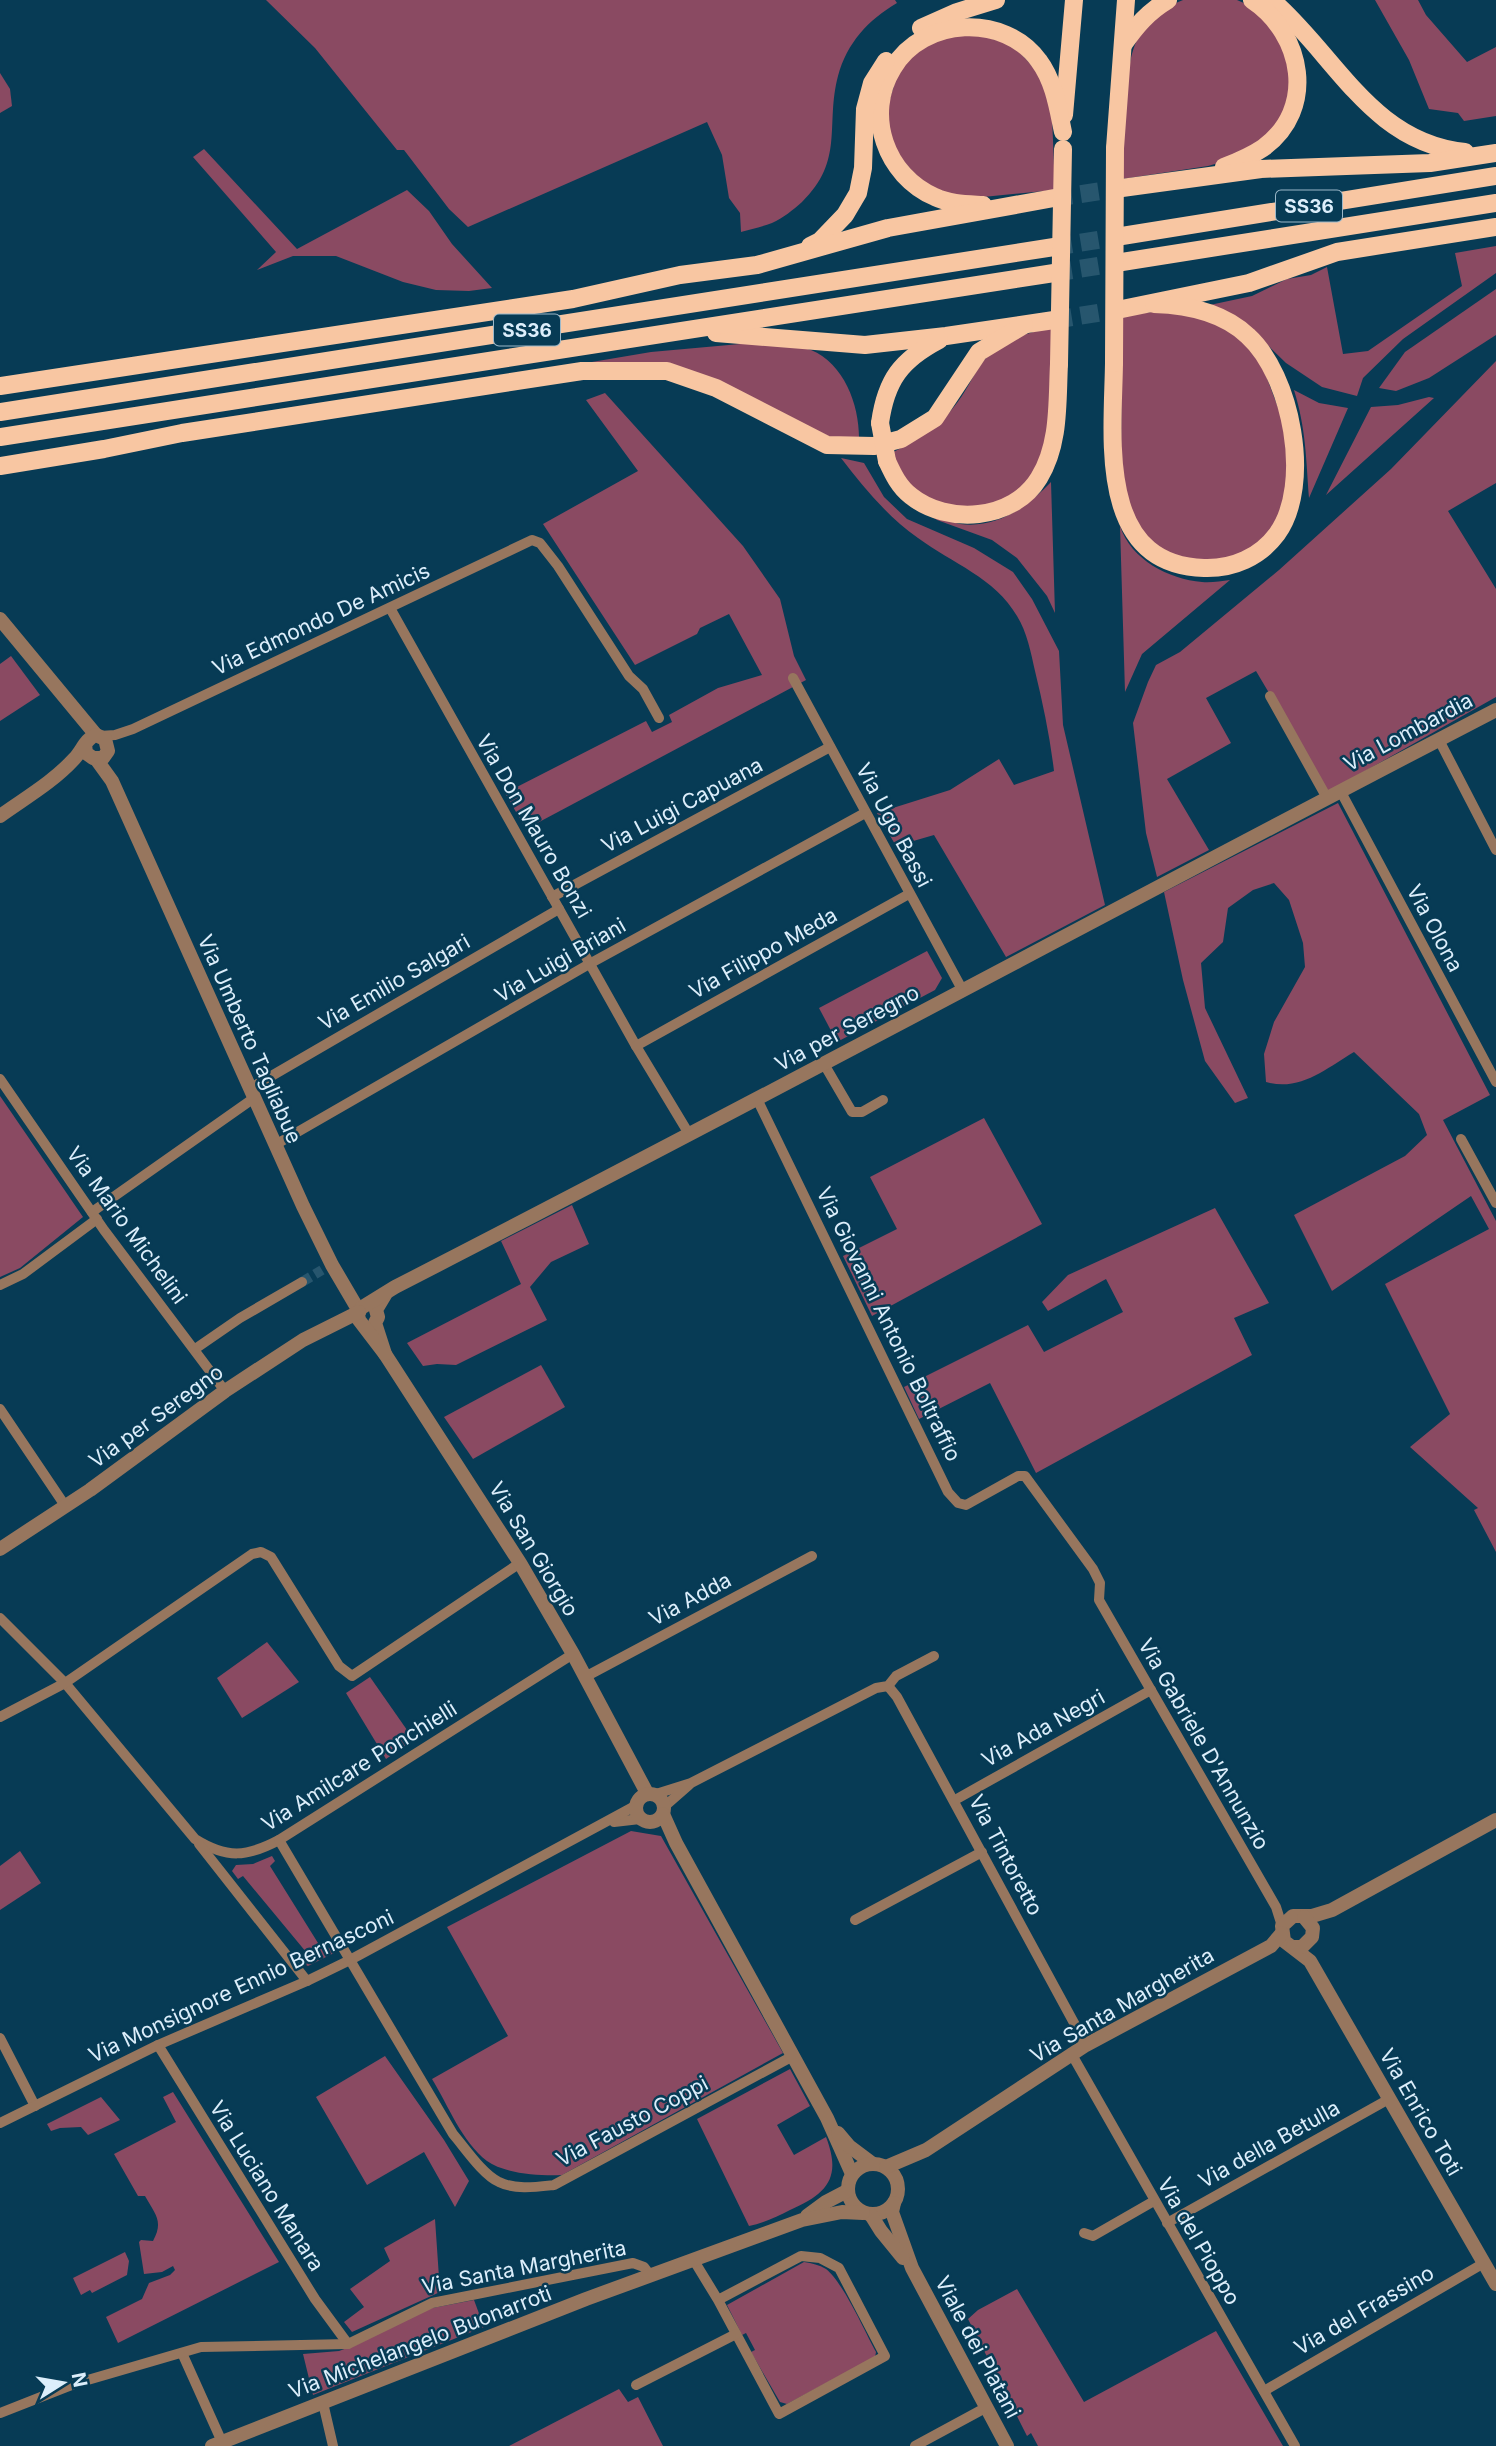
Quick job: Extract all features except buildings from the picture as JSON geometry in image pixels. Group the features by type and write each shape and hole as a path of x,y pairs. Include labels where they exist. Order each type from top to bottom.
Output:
{"highway":[{"path":"797,254 820,241 845,215 859,193 863,168 865,109 872,83 896,48 917,29 957,12 996,0"},
{"path":"946,336 905,362 892,379 884,399 880,423 887,461 896,480 911,496 948,514 970,516 1009,505 1024,494 1038,480 1056,432 1063,140 1074,0"},
{"path":"1126,0 1115,148 1113,468 1122,509 1132,532 1146,548 1189,568 1231,566 1265,549 1283,524 1295,493 1296,464 1290,420 1280,387 1266,358 1248,335 1222,319 1178,304 1154,304"},
{"path":"1121,48 1136,26 1168,0"},
{"path":"1169,181 1244,159 1264,146 1281,129 1291,110 1297,66 1291,44 1280,24 1252,0"},
{"path":"1272,0 1361,98 1404,133 1451,151 1491,154"},
{"path":"1032,202 988,205 956,203 936,198 911,184 895,166 884,142 880,114 883,89 893,67 909,49 928,36 954,27 978,27 1003,32 1023,44 1039,61 1051,83 1063,140"},
{"path":"1122,188 1261,169 1394,166 1491,154"},
{"name":"SS36","path":"1122,236 1496,176"},
{"path":"0,386 573,299 680,275 757,265 888,228 1054,198"},
{"name":"SS36","path":"1122,262 1496,203"},
{"path":"1122,309 1249,283 1337,252 1496,228"},
{"name":"SS36","path":"0,412 1054,247"},
{"name":"SS36","path":"0,438 1054,273"},
{"path":"684,330 865,345 1054,320"},
{"path":"0,466 182,433 582,371 667,371 716,388 827,445 874,446 901,439 935,418 979,352 1024,325"}],"street":[{"name":"Via Edmondo De Amicis","path":"97,747 531,540 540,543 558,566 629,676 643,689 659,718"},
{"name":"Via Don Mauro Bonzi","path":"390,608 636,1046 689,1134"},
{"name":"Via Umberto Tagliabue","path":"0,619 77,715 97,747 275,1145 327,1268 365,1315"},
{"name":"Via Ugo Bassi","path":"793,678 963,991"},
{"path":"1270,696 1334,795"},
{"name":"Via Lombardia","path":"1334,795 1496,710"},
{"path":"1439,740 1496,850"},
{"path":"0,816 54,778 72,761 97,747"},
{"name":"Via Luigi Capuana","path":"552,897 830,747"},
{"name":"Via per Seregno","path":"0,1549 66,1507 225,1391 303,1340 340,1322 365,1315 386,1294 1334,795"},
{"name":"Via Olona","path":"1334,795 1496,1082"},
{"name":"Via Luigi Briani","path":"275,1145 591,963 865,813"},
{"name":"Via Filippo Meda","path":"636,1046 909,894"},
{"name":"Via Emilio Salgari","path":"0,1284 23,1273 252,1093 559,909"},
{"path":"824,1064 852,1112 862,1112 883,1100"},
{"name":"Via Mario Michelini","path":"0,1079 94,1216 225,1391"},
{"name":"Via Giovanni Antonio Boltraffio","path":"757,1100 863,1312 926,1450 953,1499 965,1505 1018,1476"},
{"path":"1461,1139 1496,1203"},
{"path":"195,1349 240,1318 302,1282"},
{"name":"Via San Giorgio","path":"365,1315 385,1354 520,1563 573,1654 637,1771 650,1807 673,1837 827,2118 852,2174"},
{"path":"0,1409 66,1507"},
{"name":"Via Gabriele D'Annunzio","path":"1018,1476 1025,1476 1033,1484 1093,1569 1100,1583 1098,1600 1276,1907 1287,1933"},
{"path":"0,1717 65,1683 252,1554 261,1552 271,1557 339,1666 352,1676 520,1563"},
{"name":"Via Adda","path":"585,1677 813,1556"},
{"name":"Via Amilcare Ponchielli","path":"0,1618 65,1683 195,1839 209,1848 229,1854 253,1852 279,1840 573,1654"},
{"name":"Via Monsignore Ennio Bernasconi","path":"0,2123 158,2045 350,1960 608,1822 650,1807 691,1783 876,1688 888,1686 896,1676 934,1656"},
{"name":"Via Tintoretto","path":"888,1686 897,1697 955,1800 1086,2045"},
{"name":"Via Ada Negri","path":"955,1800 1151,1690"},
{"path":"1309,1929 1299,1915 1287,1933 1302,1947 1309,1929 1332,1910 1496,1820"},
{"path":"195,1839 306,1981"},
{"name":"Via Fausto Coppi","path":"279,1840 453,2134 477,2163 498,2182 527,2188 554,2185 793,2056"},
{"path":"855,1920 982,1852"},
{"name":"Via Enrico Toti","path":"1309,1929 1310,1961"},
{"name":"Via Santa Margherita","path":"896,2197 904,2172 926,2150 1072,2053 1271,1946 1287,1933"},
{"name":"Via Enrico Toti","path":"1287,1933 1310,1961 1496,2284"},
{"path":"0,2038 34,2106"},
{"name":"Via Luciano Manara","path":"158,2045 315,2299 348,2344"},
{"name":"Via del Pioppo","path":"1072,2053 1294,2446"},
{"name":"Via della Betulla","path":"1167,2223 1389,2099"},
{"name":"Via San Giorgio","path":"827,2118 849,2146 879,2165"},
{"name":"Via Santa Margherita","path":"879,2165 926,2150"},
{"path":"879,2165 895,2177 896,2197 884,2212 867,2214 852,2204 847,2191 852,2174 858,2168 879,2165"},
{"name":"Via Michelangelo Buonarroti","path":"802,2220 826,2202 847,2191"},
{"name":"Viale dei Platani","path":"896,2197 892,2212 912,2268 1007,2446"},
{"path":"1084,2233 1093,2236 1154,2201"},
{"name":"Via Michelangelo Buonarroti","path":"217,2444 650,2275 802,2220 842,2212 867,2214"},
{"name":"Viale dei Platani","path":"867,2214 912,2268"},
{"path":"692,2259 718,2300 779,2414 885,2356 839,2268 820,2258 800,2256 718,2300"},
{"name":"Via Santa Margherita","path":"0,2413 74,2384 201,2347 348,2344 432,2303 633,2263 644,2267 650,2275"},
{"name":"Via del Frassino","path":"1264,2391 1484,2263"},
{"path":"636,2385 736,2334"},
{"path":"182,2353 217,2444"},
{"path":"323,2403 333,2446"},
{"path":"915,2446 987,2407"}],"shaded area":[{"path":"266,0 895,0 897,3 868,25 853,43 842,64 834,94 829,157 815,187 802,202 780,219 741,232 740,213 729,198 722,155 707,122 468,227 449,209 404,150 397,150 315,48"},
{"path":"1183,0 1237,0 1246,4 1275,28 1292,74 1285,111 1269,136 1232,159 1208,166 1122,179 1128,73 1136,43 1152,18"},
{"path":"1375,0 1418,0 1426,15 1467,62 1496,47 1496,116 1464,121 1458,113 1429,109 1409,60"},
{"path":"972,33 1013,45 1043,78 1052,116 1055,190 973,198 955,196 923,183 897,154 889,130 888,105 896,79 909,58 924,46 950,36"},
{"path":"0,73 10,89 12,106 0,113"},
{"path":"204,149 297,249 407,190 429,211 452,244 492,288 469,291 436,290 403,282 336,256 293,256 257,270 276,252 193,157"},
{"path":"1496,246 1496,273 1403,339 1363,378 1357,396 1322,387 1286,363 1244,322 1205,306 1252,296 1287,279 1311,275 1327,267 1343,354 1368,351 1462,286 1455,253"},
{"path":"1496,289 1496,335 1429,378 1396,391 1379,388 1405,352"},
{"path":"1159,311 1201,317 1224,327 1244,342 1261,362 1283,421 1291,492 1268,539 1223,563 1172,556 1150,541 1135,520 1126,495 1121,460 1122,316"},
{"path":"1053,327 1052,430 1030,483 1006,501 984,508 940,505 922,496 905,481 891,453 923,435 950,412 991,352 1017,337"},
{"path":"751,343 805,348 833,365 853,401 859,441 830,437 714,381 580,364 651,352"},
{"path":"1496,361 1496,483 1448,511 1496,589 1496,697 1328,792 1256,671 1206,698 1231,743 1167,779 1209,850 1157,877 1146,833 1133,723 1156,665 1180,652 1279,570 1391,469"},
{"path":"1294,390 1319,403 1348,408 1309,498 1303,431"},
{"path":"605,393 743,546 780,599 794,656 806,680 526,829 505,793 646,721 652,732 672,722 669,715 718,688 762,675 729,614 700,628 697,634 635,665 543,524 638,471 586,400"},
{"path":"1434,398 1326,495 1371,407 1398,405"},
{"path":"841,458 864,463 884,497 907,519 974,548 1013,572 1032,599 1059,651 1063,725 1105,905 1006,957 934,835 896,846 877,813 950,790 999,759 1014,785 1054,771 1026,636 1017,616 997,591 896,521 867,491"},
{"path":"1051,482 1055,613 1047,596 1017,558 992,540 937,520 919,508 960,524 986,523 999,520 1021,508"},
{"path":"1120,526 1133,549 1164,572 1202,582 1230,580 1142,654 1125,692"},
{"path":"11,656 40,695 0,721 0,664"},
{"path":"1338,803 1490,1095 1443,1120 1496,1221 1496,1552 1474,1510 1478,1508 1410,1447 1450,1414 1385,1284 1489,1229 1471,1196 1332,1291 1294,1215 1405,1156 1427,1135 1419,1114 1354,1052 1302,1081 1290,1084 1266,1082 1264,1054 1274,1022 1305,967 1303,943 1289,900 1274,883 1253,890 1228,908 1223,942 1201,963 1205,1008 1248,1098 1235,1103 1205,1061 1183,980 1164,892"},
{"path":"927,951 942,978 935,990 837,1042 819,1008"},
{"path":"0,1096 83,1217 20,1268 0,1277"},
{"path":"984,1118 1042,1224 872,1316 843,1256 897,1229 870,1177"},
{"path":"572,1205 589,1244 551,1262 530,1287 547,1320 456,1365 423,1366 407,1343 521,1284 501,1241"},
{"path":"1215,1208 1269,1303 1234,1318 1252,1355 1036,1473 990,1383 919,1419 904,1387 1028,1325 1044,1352 1123,1312 1106,1279 1048,1311 1042,1302 1068,1275"},
{"path":"541,1365 565,1407 473,1459 444,1417"},
{"path":"267,1642 299,1682 242,1718 217,1678"},
{"path":"370,1677 414,1740 386,1759 346,1693"},
{"path":"631,1831 661,1836 783,2053 562,2175 503,2169 487,2161 470,2144 432,2079 508,2036 447,1927"},
{"path":"20,1851 41,1883 0,1910 0,1866"},
{"path":"272,1856 275,1861 270,1866 323,1951 333,1945 336,1952 308,1966 304,1964 311,1958 243,1876 238,1879 232,1871 236,1865 253,1864"},
{"path":"385,2056 444,2140 469,2181 455,2207 424,2152 367,2185 316,2097"},
{"path":"790,2069 810,2106 777,2125 794,2155 826,2137 831,2151 831,2174 822,2191 813,2198 775,2217 749,2226 697,2119"},
{"path":"173,2092 279,2262 118,2343 106,2317 142,2299 149,2283 170,2275 175,2270 173,2266 162,2272 144,2274 139,2242 153,2241 158,2228 157,2218 145,2196 138,2196 114,2154 176,2122 163,2097"},
{"path":"101,2097 120,2120 88,2135 81,2127 51,2131 47,2124"},
{"path":"435,2219 440,2292 352,2332 344,2322 364,2307 350,2289 390,2261 384,2248"},
{"path":"125,2252 129,2261 127,2275 92,2293 90,2290 81,2295 73,2278"},
{"path":"804,2262 815,2264 833,2275 876,2352 875,2357 787,2404 780,2402 751,2352 755,2350 746,2333 742,2335 727,2305"},
{"path":"1017,2289 1084,2402 1216,2331 1283,2446 1038,2446 1031,2433 1027,2436 968,2319 978,2310"},
{"path":"474,2300 484,2327 313,2395 303,2354 339,2351 427,2309"},
{"path":"619,2389 628,2402 638,2397 663,2446 509,2446"}],"tunnel":[{"path":"1054,198 1122,188"},
{"path":"1054,247 1122,236"},
{"path":"1054,273 1122,262"},
{"path":"1054,320 1122,309"},
{"path":"302,1282 322,1270"}]}
